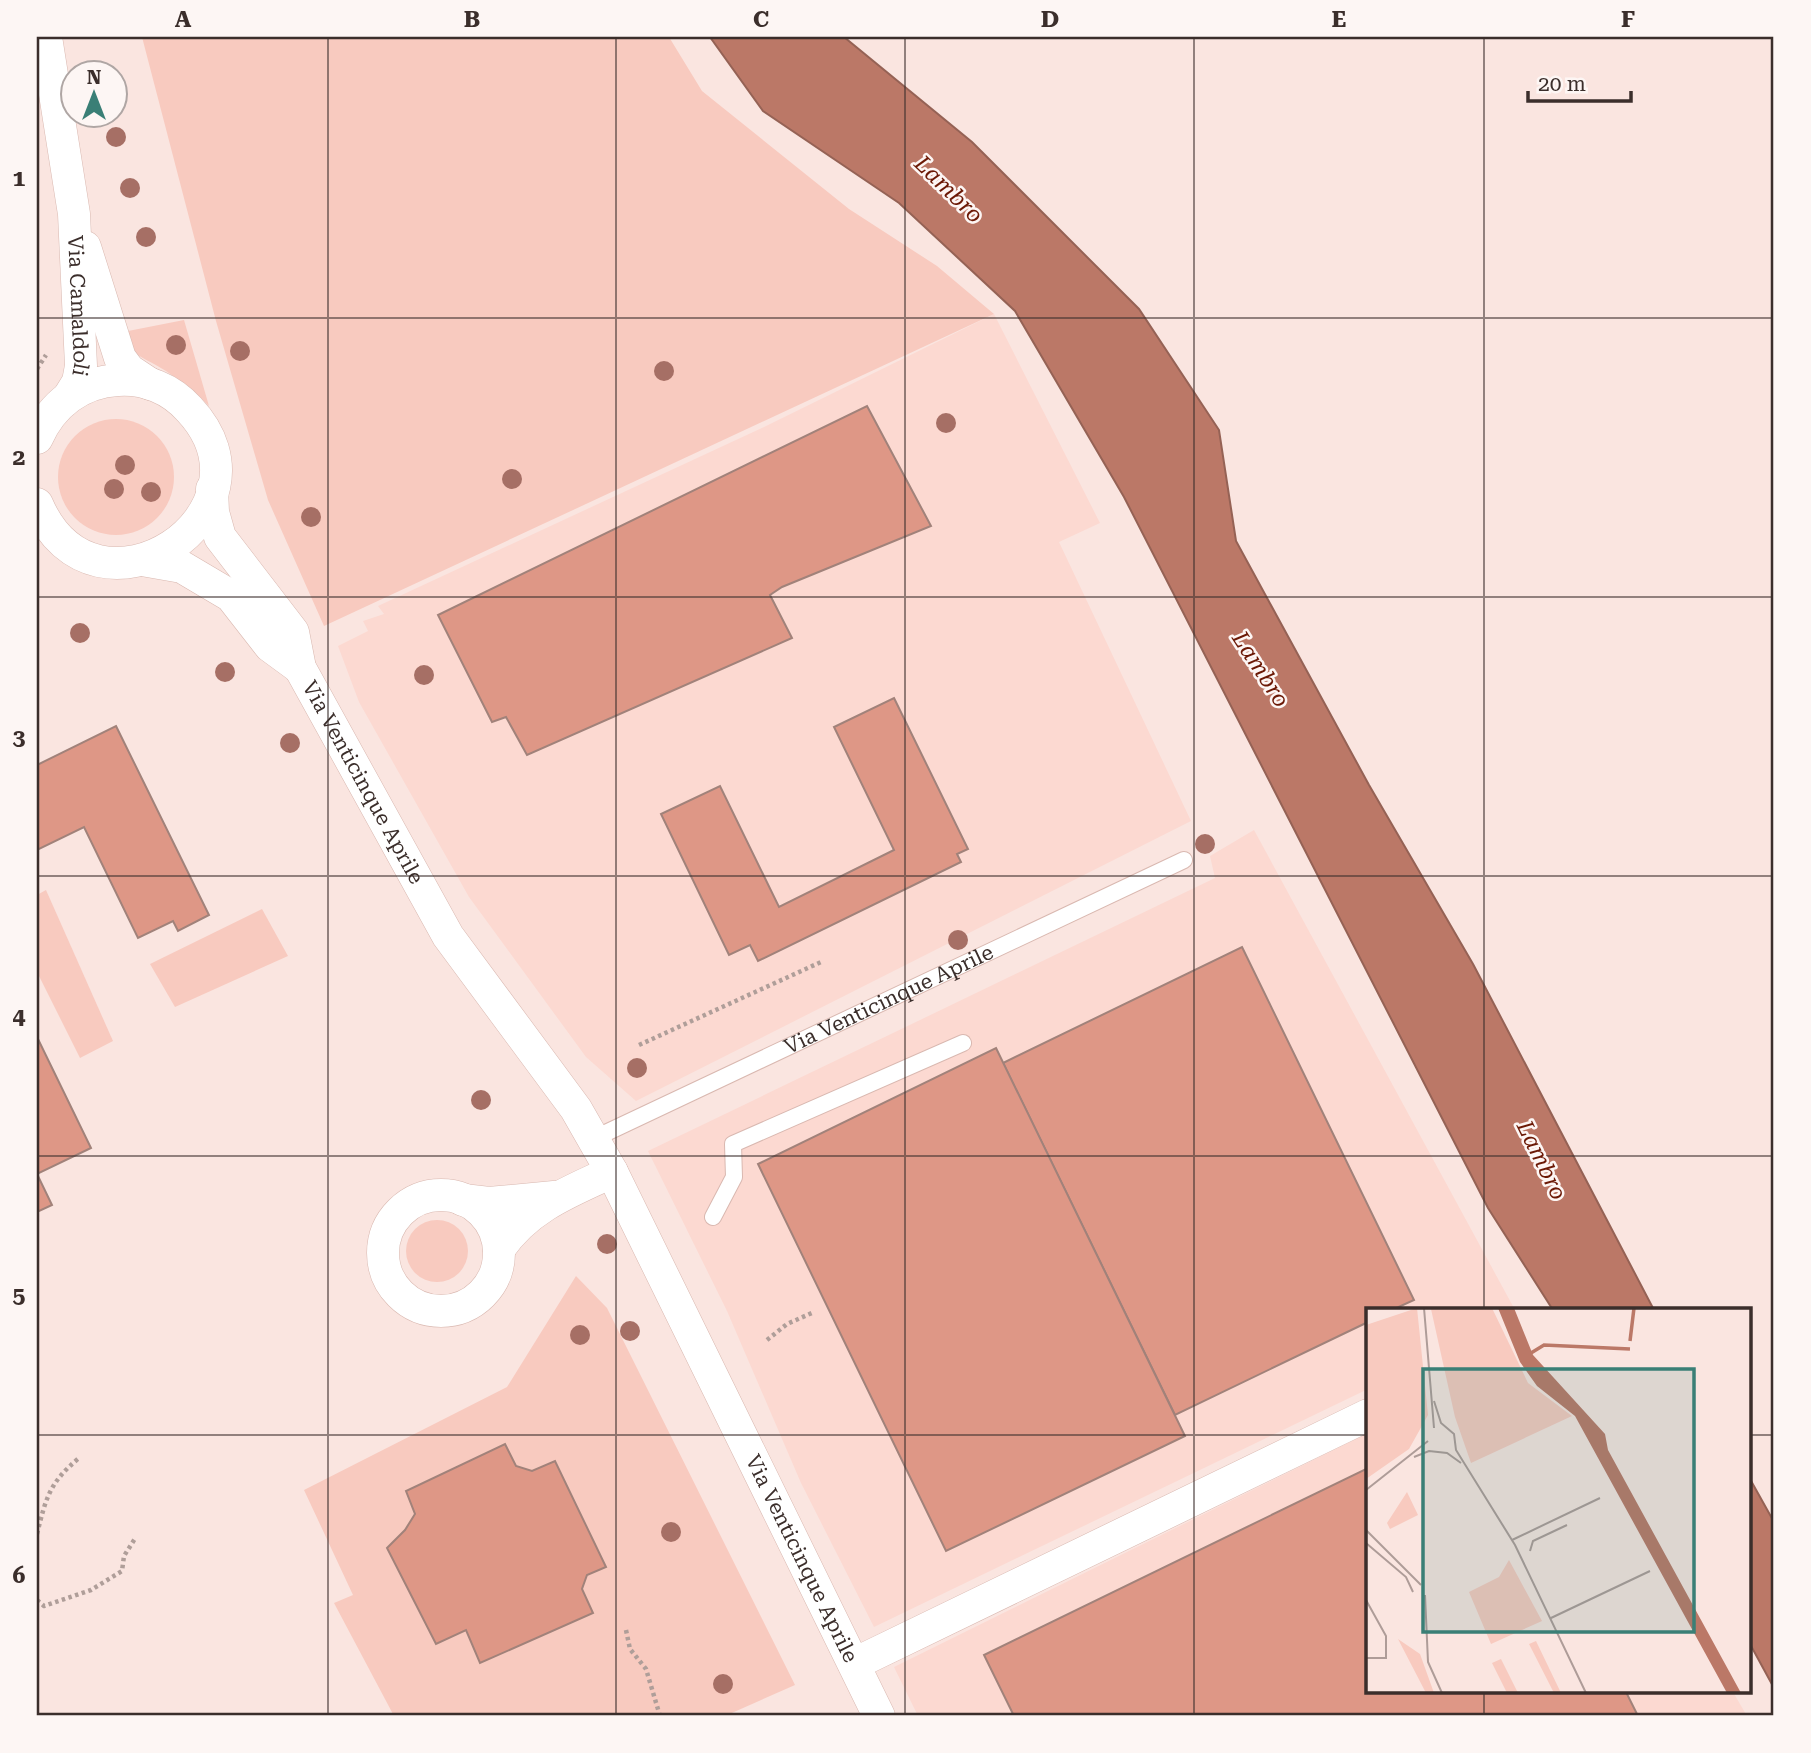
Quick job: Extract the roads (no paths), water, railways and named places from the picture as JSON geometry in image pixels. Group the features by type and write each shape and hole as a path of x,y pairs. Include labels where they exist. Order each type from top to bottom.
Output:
{"street":[{"name":"Via Camaldoli","path":"46,37 74,214 81,366 78,382 71,395"},
{"name":"Via Camaldoli","path":"74,214 120,358 129,370 150,384"},
{"path":"37,438 51,413 71,395 107,381 134,380 150,384 181,401 201,424 213,455 212,489 205,512 187,536 162,553 141,560 112,562 82,553 37,546"},
{"name":"Via Venticinque Aprile","path":"212,489 213,512 220,537 293,632 300,667 448,936 576,1110 612,1172 879,1716"},
{"path":"37,504 58,536 82,553"},
{"name":"Via Venticinque Aprile","path":"141,560 182,567 232,596 270,646 300,667"},
{"path":"499,1250 494,1230 481,1211 454,1196 430,1196 401,1211 389,1227 382,1253 390,1283 412,1304 428,1310 448,1311 468,1305 492,1282 499,1250 513,1230 556,1197 612,1172"},
{"path":"463,1200 520,1202 556,1197"},
{"path":"854,1664 1366,1416"}],"lane":[{"name":"Via Venticinque Aprile","path":"593,1139 1184,860"},
{"path":"713,1217 734,1177 733,1144 963,1043"}],"water":[{"name":"Lambro","path":"710,37 844,37 972,142 1139,309 1219,430 1236,541 1369,785 1473,964 1653,1308 1552,1308 1488,1208 1124,497 1015,311 899,203 763,111"},
{"path":"1752,1483 1774,1522 1774,1688 1752,1648"}]}
